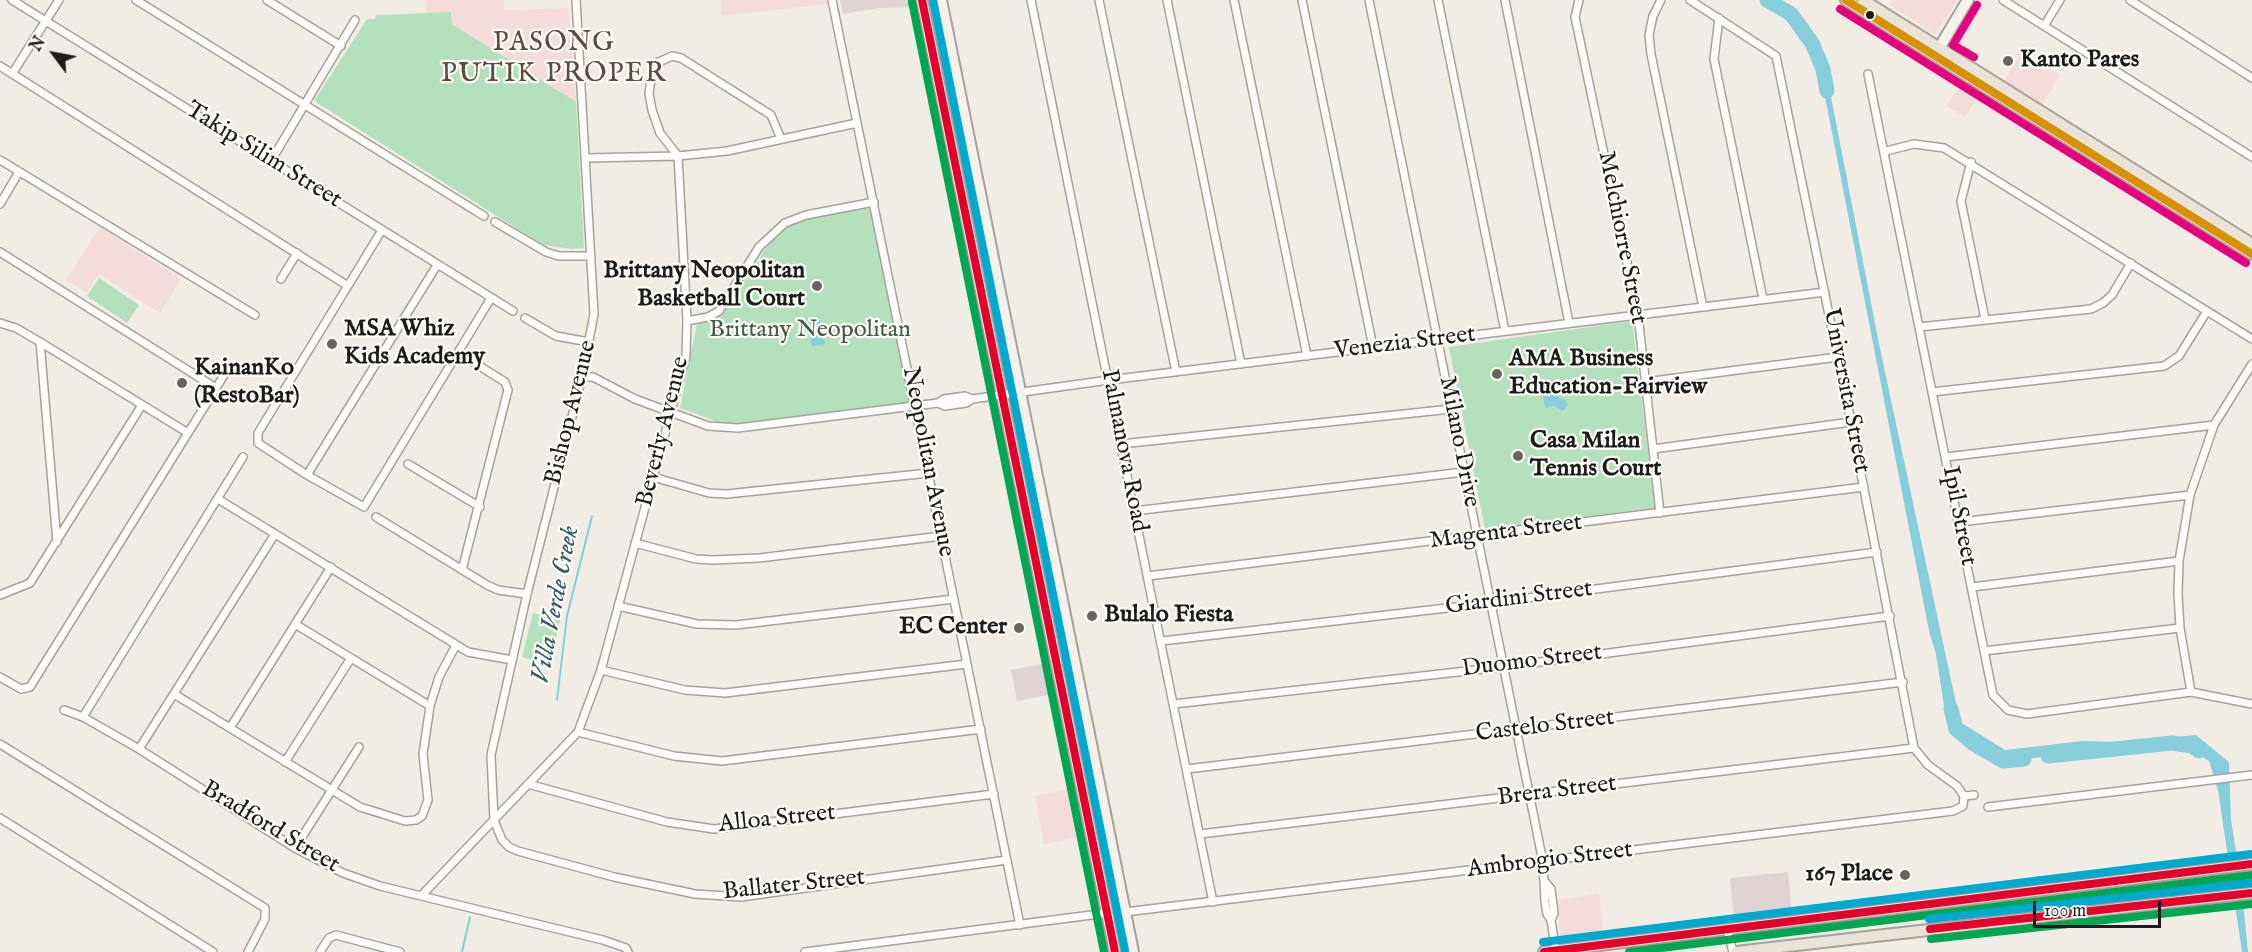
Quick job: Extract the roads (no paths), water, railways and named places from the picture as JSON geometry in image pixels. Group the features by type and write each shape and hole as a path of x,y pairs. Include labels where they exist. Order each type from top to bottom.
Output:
{"main road":[{"path":"922,0 1115,952"},
{"path":"941,0 1134,952"},
{"path":"1846,0 1937,52 2252,244"},
{"path":"1863,0 1937,52 2252,254"},
{"path":"1937,52 1968,0"},
{"path":"1544,952 2251,864"},
{"path":"1735,952 2252,893"},
{"path":"1107,913 1125,912"}],"street":[{"name":"Takip Silim Street","path":"12,0 513,311"},
{"path":"12,74 59,0"},
{"path":"136,0 484,216"},
{"path":"267,0 341,46"},
{"name":"Bishop Avenue","path":"494,820 490,763 527,594 582,377 594,314 576,0"},
{"name":"Neopolitan Avenue","path":"832,0 1020,925"},
{"name":"Palmanova Road","path":"1031,0 1213,902"},
{"path":"1099,0 1176,372"},
{"path":"1167,0 1241,364"},
{"path":"1234,0 1307,356"},
{"path":"1302,0 1373,347"},
{"name":"Milano Drive","path":"1369,0 1546,883 1551,889 1554,913 1551,920 1556,951"},
{"path":"1438,0 1505,331"},
{"path":"1505,0 1569,323"},
{"name":"Melchiorre Street","path":"1579,0 1575,17 1638,315 1660,513"},
{"path":"1661,0 1653,16 1649,34 1651,54 1702,307"},
{"name":"Universita Street","path":"1690,0 1776,56 1890,616 1914,748"},
{"path":"2003,0 2252,157"},
{"path":"2044,26 2060,0"},
{"path":"2130,0 2252,78"},
{"path":"1719,18 1714,58 1763,299"},
{"path":"271,161 355,20"},
{"path":"678,156 670,149 656,123 650,93 653,68 659,62 672,56 681,58 771,115 781,139"},
{"path":"0,66 348,286"},
{"name":"Ipil Street","path":"1868,74 1886,151 1993,695 1999,704 2018,714 2191,692 2252,704"},
{"path":"586,158 678,156 727,151 857,123"},
{"path":"1886,151 1914,144 1930,144 1944,148 1971,162 2252,339"},
{"name":"Beverly Avenue","path":"421,896 578,732 601,670 686,356 687,321 678,156"},
{"path":"0,160 255,315"},
{"path":"1971,162 1961,201 1985,319"},
{"path":"0,204 19,172"},
{"path":"687,321 708,317 719,311 759,247 785,223 807,215 873,202"},
{"path":"495,222 546,252 559,256 591,256"},
{"path":"382,230 258,433 258,443 307,475 361,508 366,505 491,298"},
{"path":"0,252 216,388"},
{"path":"281,279 297,253"},
{"path":"1919,327 2091,309 2112,295 2131,263"},
{"path":"307,475 437,265"},
{"name":"Venezia Street","path":"582,377 593,377 612,388 708,426 738,428 938,403 945,406 1002,394 1109,380 1825,292"},
{"path":"1932,392 2164,366 2180,356 2207,311"},
{"path":"525,318 556,336 589,342"},
{"path":"0,323 15,328 40,342 188,434"},
{"path":"40,342 57,542"},
{"path":"1645,382 1838,357"},
{"path":"462,570 480,507 508,390 505,382 470,360"},
{"path":"2191,692 2180,628 2179,561 2190,495 2214,425 2252,364"},
{"path":"0,677 21,689 30,687 226,372"},
{"path":"0,595 30,583 142,405"},
{"path":"1121,444 1451,409"},
{"path":"1653,449 1851,422"},
{"path":"1946,458 2214,425"},
{"path":"83,717 243,457"},
{"path":"408,464 480,507"},
{"path":"1134,511 1464,472"},
{"path":"653,477 709,492 727,494 929,473"},
{"name":"Magenta Street","path":"1148,576 1477,537 1864,487"},
{"path":"1960,522 2190,495"},
{"path":"218,499 456,645 484,656 512,660"},
{"path":"376,517 498,590 527,594"},
{"path":"139,749 275,534"},
{"path":"635,543 696,559 713,560 759,558 942,536"},
{"name":"Giardini Street","path":"1162,642 1490,603 1876,552"},
{"path":"1972,587 2179,561"},
{"path":"230,728 331,567"},
{"path":"618,606 697,624 736,625 954,599"},
{"name":"Duomo Street","path":"1174,704 1502,667 1890,616"},
{"path":"295,624 430,706"},
{"path":"1984,651 2180,628"},
{"path":"174,694 360,807 405,821 422,816 428,800 423,754 430,706 439,677 456,645"},
{"path":"285,762 351,658"},
{"path":"601,670 684,690 725,693 968,664"},
{"name":"Castelo Street","path":"1187,769 1515,731 1903,682"},
{"name":"Bradford Street","path":"64,710 83,717 139,749 295,848 343,873 421,896 603,940 626,948 628,952"},
{"path":"578,732 674,756 722,760 981,729"},
{"path":"0,744 265,908 265,919 248,952"},
{"path":"295,848 359,747"},
{"path":"1914,748 1928,765 1957,786 1964,796 1974,795"},
{"name":"Brera Street","path":"1200,834 1914,748"},
{"path":"1988,807 2252,775"},
{"name":"Alloa Street","path":"528,784 667,822 714,830 994,794"},
{"name":"Ambrogio Street","path":"1125,912 1953,811 1963,806 1964,796"},
{"path":"0,818 213,952"},
{"name":"Ballater Street","path":"494,820 502,840 509,847 518,851 614,877 695,894 741,897 1007,860"},
{"path":"805,952 1107,913"},
{"path":"1728,929 1735,952"},
{"path":"320,952 329,938 336,935 400,952"}],"water":[{"path":"1824,73 1827,76 1879,344 1960,722 2005,750 2083,741 2118,742 2196,735 2229,762 2231,820 2241,882 2248,952 2242,952 2218,790 2209,761 2185,746 2168,742 2009,761 1989,756 1954,727 1944,706 1936,654 1929,631 1822,81"},
{"path":"819,316 825,344 812,346 807,319"},
{"path":"1555,379 1559,398 1565,400 1568,405 1563,411 1554,406 1545,408 1540,382"}],"waterway":[{"path":"1767,0 1791,14 1812,43 1823,69 1827,91"},
{"name":"Villa Verde Creek","path":"557,700 567,616 592,516"},
{"path":"1951,709 1956,729 1974,744 2003,761 2024,759"},
{"path":"2048,756 2172,743 2192,746 2199,751"},
{"name":"Villa Verde Creek","path":"462,952 470,917"}],"place":[{"name":"Kanto Pares","path":"2008,61"},
{"name":"Brittany Neopolitan Basketball Court","path":"817,286"},
{"name":"MSA Whiz Kids Academy","path":"332,344"},
{"name":"AMA Business Education-Fairview","path":"1497,374"},
{"name":"KainanKo (RestoBar)","path":"182,383"},
{"name":"Casa Milan Tennis Court","path":"1518,456"},
{"name":"Bulalo Fiesta","path":"1092,616"},
{"name":"EC Center","path":"1019,628"},
{"name":"167 Place","path":"1905,875"}],"district":[{"name":"PASONG PUTIK PROPER","path":"554,60"}],"park label":[{"name":"Brittany Neopolitan","path":"810,331"}]}
